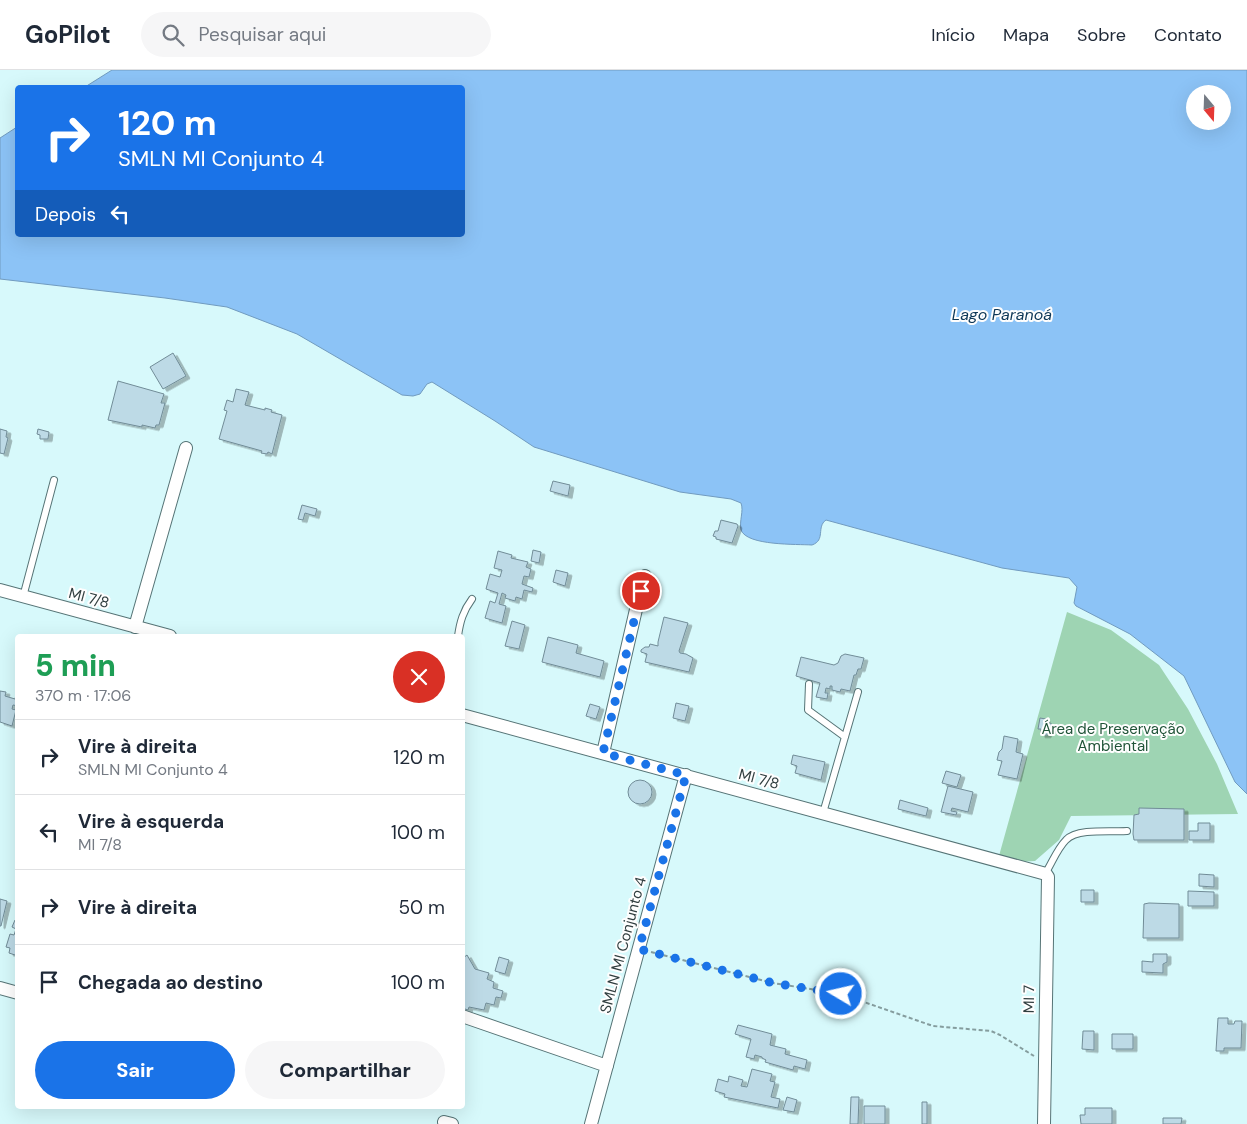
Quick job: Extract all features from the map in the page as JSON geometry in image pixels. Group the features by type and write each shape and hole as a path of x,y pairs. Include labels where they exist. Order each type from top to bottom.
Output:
{"street":[{"path":"135,627 186,448"},
{"path":"603,753 645,576"},
{"name":"MI 7/8","path":"0,590 158,634"},
{"name":"MI 7/8","path":"465,716 1046,874"},
{"name":"SMLN MI Conjunto 4","path":"591,1124 686,775"},
{"name":"MI 7","path":"1044,1124 1046,874"},
{"path":"0,988 15,992"},
{"path":"465,1017 607,1066"}],"lane":[{"path":"23,596 54,480"},
{"path":"458,634 460,620 465,608 472,599"},
{"path":"809,684 808,710 845,737"},
{"path":"823,813 858,692"},
{"path":"1046,874 1065,841 1070,836 1080,833 1127,831"}],"path":[{"path":"639,949 773,983 841,994 933,1026 991,1032 1000,1035 1044,1062"}],"green space":[{"name":"Área de Preservação Ambiental","path":"1067,612 1111,630 1159,665 1188,709 1217,764 1238,814 1071,816 1059,840 1035,861 997,863"}],"water":[{"name":"Lago Paranoá","path":"112,70 1247,70 1247,794 1235,782 1184,676 1130,634 1076,606 1074,603 1077,587 1069,578 1002,568 826,520 823,523 819,540 812,545 762,542 745,535 741,530 741,503 731,499 680,492 534,447 432,382 427,384 420,394 413,396 402,395 297,334 227,307 0,279 0,138 15,128 15,237 465,237 465,85 88,85"}],"building":[{"path":"173,353 186,376 163,389 150,367"},
{"path":"118,381 164,394 161,403 165,403 159,425 156,425 155,428 142,425 142,427 108,420"},
{"path":"236,389 249,392 245,405 265,410 265,408 282,415 272,454 268,452 267,454 261,453 262,451 219,439 227,411 224,410 227,400 233,402"},
{"path":"0,429 7,431 6,437 8,438 4,454 0,453"},
{"path":"38,429 49,432 48,439 40,439 40,435 37,434"},
{"path":"553,481 570,485 568,496 550,491"},
{"path":"302,505 317,509 315,516 305,513 303,520 298,519"},
{"path":"721,520 737,524 738,526 732,543 716,539 713,536 715,531 718,531"},
{"path":"533,550 541,552 539,563 531,561"},
{"path":"498,551 512,555 511,558 528,562 526,567 531,569 529,577 524,576 522,584 533,588 532,592 524,590 522,599 516,597 515,601 505,598 506,595 502,593 499,604 506,606 502,623 485,618 490,601 495,603 498,593 486,589 490,574 500,577 502,570 494,568"},
{"path":"556,570 568,573 565,586 553,582"},
{"path":"664,617 688,623 679,651 693,658 689,672 645,662 647,654 641,652 641,650 649,647 650,644 658,646"},
{"path":"512,621 525,625 519,649 505,646"},
{"path":"548,637 578,645 576,653 604,661 600,677 542,662"},
{"path":"845,654 864,658 861,669 858,669 856,675 854,675 850,691 841,689 840,692 832,690 832,686 830,686 830,689 826,688 825,693 828,693 827,699 816,697 820,683 796,676 801,657 834,665"},
{"path":"0,691 6,692 5,696 15,699 15,705 13,705 12,709 15,710 15,714 12,726 0,722"},
{"path":"676,703 689,706 685,721 673,718"},
{"path":"590,704 600,707 596,719 586,716"},
{"path":"1040,718 1046,719 1046,723 1052,724 1052,730 1048,729 1047,735 1041,735 1041,729 1038,729"},
{"path":"1004,736 1018,739 1016,752 1023,754 1017,779 998,775 1002,761 997,760 1002,749"},
{"path":"793,755 825,762 821,780 795,773 797,766 791,764"},
{"path":"946,771 961,775 957,787 942,783"},
{"path":"640,780 648,784 652,792 648,800 640,804 632,800 628,792 632,784"},
{"path":"948,786 973,792 968,812 952,808 951,811 957,812 956,815 941,812"},
{"path":"900,800 928,808 926,816 898,809"},
{"path":"1139,808 1184,809 1184,840 1134,840 1134,815 1139,814"},
{"path":"1198,823 1210,823 1210,840 1189,840 1189,831 1198,831"},
{"path":"1199,874 1214,875 1214,887 1199,886"},
{"path":"1081,890 1094,890 1094,902 1081,902"},
{"path":"1188,891 1214,892 1214,906 1188,906"},
{"path":"0,899 7,901 1,926 0,926"},
{"path":"1144,904 1179,904 1179,938 1143,938"},
{"path":"15,932 15,955 9,953 10,948 6,947 10,934 14,935"},
{"path":"1153,954 1167,954 1167,962 1163,964 1163,973 1142,972 1142,961 1153,962"},
{"path":"467,955 475,969 489,973 487,979 494,982 493,988 503,991 501,998 496,997 494,1005 486,1003 484,1010 469,1007 468,1010 465,1009 465,956"},
{"path":"499,957 509,960 505,974 495,971"},
{"path":"1218,1018 1228,1018 1228,1024 1242,1021 1241,1048 1224,1048 1224,1051 1216,1051"},
{"path":"738,1025 772,1034 770,1045 786,1049 785,1054 807,1060 805,1069 794,1066 793,1070 765,1062 766,1060 762,1057 755,1055 754,1059 746,1057 751,1039 735,1034"},
{"path":"1083,1031 1094,1031 1094,1050 1082,1049"},
{"path":"1112,1034 1133,1034 1133,1049 1112,1049"},
{"path":"752,1069 772,1074 770,1081 775,1082 771,1097 780,1099 778,1108 724,1097 725,1094 715,1091 718,1079 728,1082 729,1076 743,1080 741,1086 747,1087"},
{"path":"787,1097 797,1100 794,1112 783,1110"},
{"path":"851,1097 859,1097 858,1124 850,1124"},
{"path":"922,1102 927,1102 927,1124 922,1124"},
{"path":"864,1106 885,1106 885,1124 864,1124"},
{"path":"1085,1108 1112,1108 1112,1124 1081,1124 1080,1115 1085,1115"},
{"path":"1163,1118 1182,1118 1181,1124 1163,1124"}],"route":[{"path":"641,591 603,753 686,775 639,949 773,983 841,994"}]}
